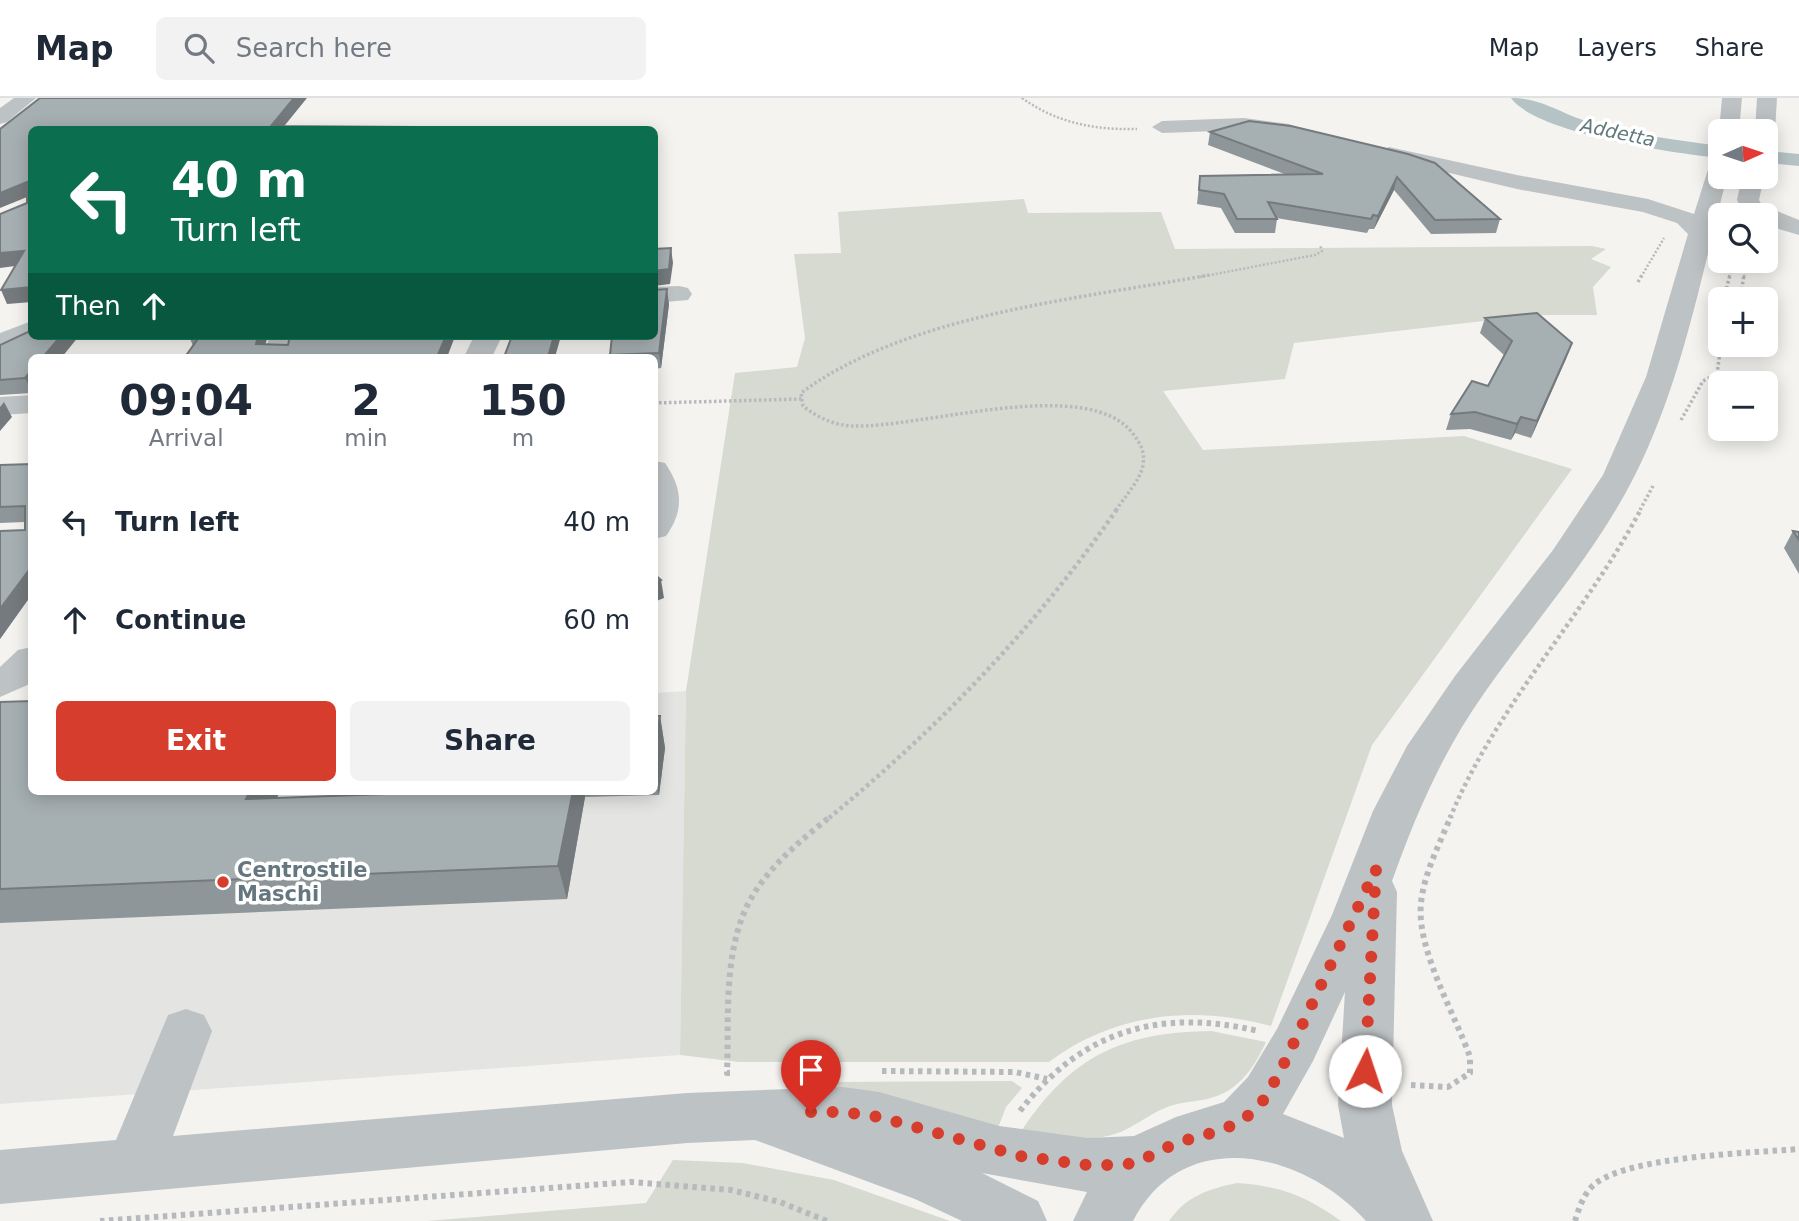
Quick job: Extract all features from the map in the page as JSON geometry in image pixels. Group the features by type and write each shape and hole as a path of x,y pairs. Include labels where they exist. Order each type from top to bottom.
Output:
{"street":[{"path":"0,118 26,98"},
{"path":"1730,119 1732,98"},
{"path":"1766,119 1768,98"},
{"path":"1163,127 1244,124 1313,135"},
{"path":"1366,148 1517,182 1653,203 1685,218 1699,232"},
{"path":"1653,203 1689,195 1708,179"},
{"path":"0,1177 134,1165 736,1095 831,1112 867,1115 999,1152 1077,1164 1123,1165 1156,1154 1176,1143 1231,1127 1261,1104 1295,1045 1376,869 1395,811 1435,734 1567,556 1619,475 1660,377 1712,189"},
{"path":"1778,221 1799,228"},
{"path":"0,342 28,331"},
{"path":"0,406 28,404"},
{"path":"658,483 665,505 658,523"},
{"path":"1376,869 1365,1105 1375,1153 1405,1221"},
{"path":"134,1165 186,1031"},
{"path":"736,1095 791,1127 958,1190 1018,1221"},
{"path":"1206,1135 1259,1134 1314,1150 1361,1178 1405,1221"},
{"path":"1102,1221 1119,1187 1156,1154"}],"path":[{"path":"1022,98 1048,115 1080,126 1117,130 1163,127"},
{"path":"1638,282 1669,223 1653,203"},
{"path":"736,1095 727,1073 733,956 749,903 780,861 896,762 1021,633 1060,587 1143,467 1143,447 1131,427 1111,415 1080,406 1048,403 886,426 852,426 821,420 803,406 802,393 814,381 879,348 926,333 1000,314 1315,255 1322,251 1320,245"},
{"path":"1676,433 1703,381 1717,374 1719,357"},
{"path":"658,403 802,399"},
{"path":"1407,1083 1432,1088 1448,1087 1470,1073 1470,1057 1421,916 1423,891 1446,821 1463,786 1507,714 1621,547 1656,481"},
{"path":"1016,1119 1047,1079 1077,1054 1143,1028 1179,1022 1212,1023 1262,1032"},
{"path":"879,1071 1015,1072 1047,1079"},
{"path":"1574,1221 1583,1200 1597,1182 1651,1165 1799,1149"},
{"path":"100,1221 637,1181 732,1188 777,1200 827,1221"}],"shaded area":[{"path":"1024,199 1028,213 1161,212 1175,249 1592,246 1606,249 1591,259 1611,267 1593,287 1597,315 1535,315 1294,343 1285,379 1163,391 1203,450 1464,436 1572,469 1372,745 1271,1026 1213,1016 1156,1018 1100,1033 1049,1062 739,1062 680,1055 686,691 735,373 797,367 805,338 794,254 841,253 838,212"},
{"path":"686,691 680,1055 0,1104 0,723 28,782 28,795 658,795 658,693"},
{"path":"1211,1031 1266,1042 1249,1072 1224,1093 1169,1106 1118,1133 1106,1136 1070,1137 1022,1130 1060,1083 1080,1066 1102,1053 1151,1036"},
{"path":"1012,1081 1022,1088 1006,1107 998,1128 888,1097 822,1085 822,1082"},
{"path":"673,1160 743,1163 834,1180 950,1221 427,1221 646,1203"},
{"path":"1237,1183 1292,1194 1341,1221 1169,1221 1183,1205 1199,1195"}],"building":[{"path":"40,98 294,98 271,126 28,126 28,287 1,290 24,251 0,253 0,214 27,203 27,182 0,193 0,129"},
{"path":"1249,121 1291,126 1435,163 1500,219 1435,220 1397,177 1378,216 1373,215 1371,219 1268,202 1277,219 1237,219 1224,194 1199,190 1200,176 1323,174 1210,132"},
{"path":"671,248 669,269 658,270 658,249"},
{"path":"667,289 659,353 610,354 612,340 658,340 658,290"},
{"path":"1537,313 1572,343 1537,421 1521,417 1517,424 1475,412 1451,414 1472,381 1488,386 1512,341 1485,318"},
{"path":"28,332 28,340 58,340 46,354 28,354 28,375 25,378 0,380 0,345"},
{"path":"197,340 257,340 256,344 288,345 289,340 444,340 438,354 187,354"},
{"path":"510,340 553,340 549,354 505,354"},
{"path":"28,464 28,571 0,609 0,531 25,530 25,506 0,507 0,465"},
{"path":"28,701 28,795 248,795 246,799 358,795 572,795 558,866 0,889 0,702"}],"waterway":[{"name":"Addetta","path":"1521,98 1528,104 1583,127 1635,140 1708,150"},
{"name":"Addetta","path":"1778,158 1799,160"}],"place":[{"name":"Centrostile Maschi","path":"223,882"}],"route":[{"path":"811,1112 843,1112 879,1117 999,1152 1066,1163 1107,1166 1138,1162 1176,1143 1231,1127 1261,1104 1279,1074 1376,869 1365,1071"}]}
